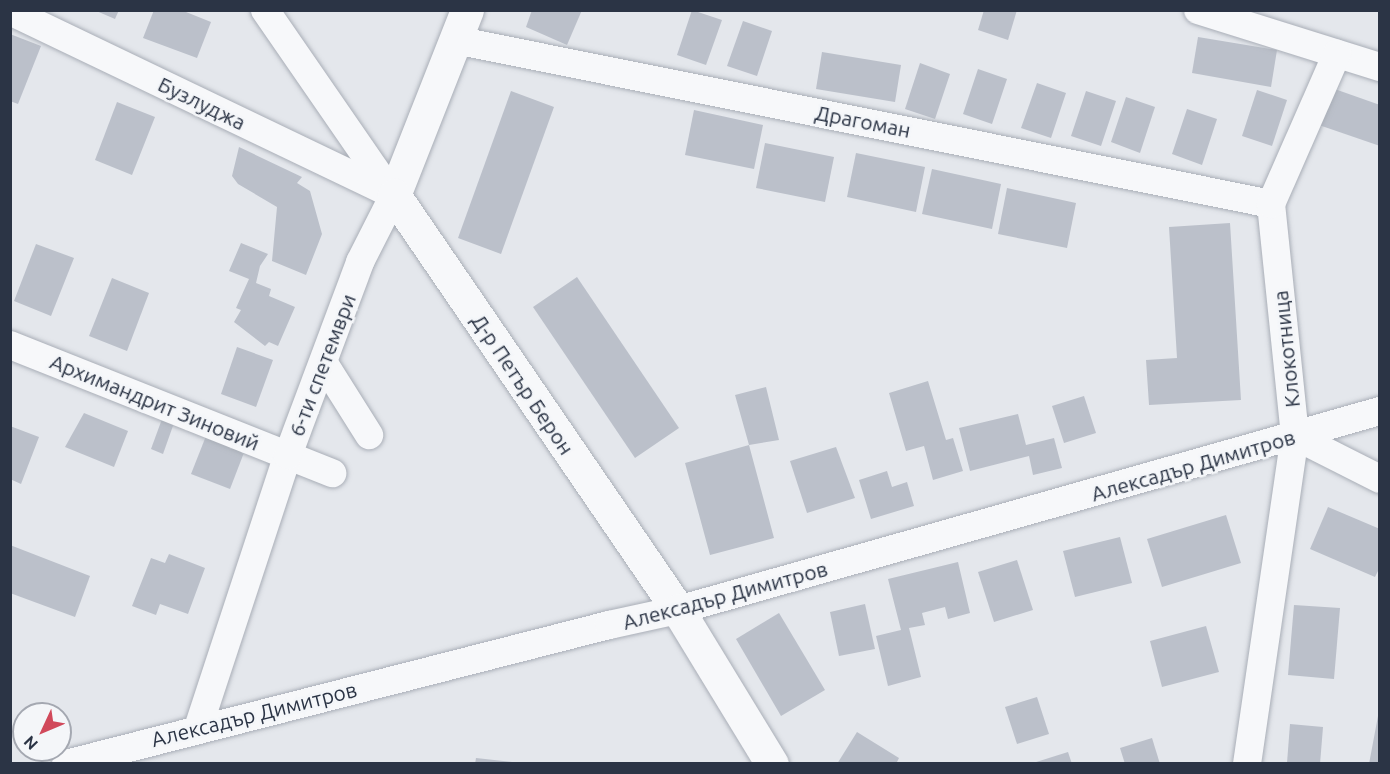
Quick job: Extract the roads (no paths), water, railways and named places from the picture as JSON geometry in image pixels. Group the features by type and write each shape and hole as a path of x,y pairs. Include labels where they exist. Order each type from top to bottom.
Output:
{"street":[{"name":"Д-р Петър Берон","path":"265,10 678,610 772,764"},
{"path":"1198,10 1380,67"},
{"name":"Бузлуджа","path":"10,11 394,195"},
{"name":"6-ти спетември","path":"198,728 288,455 325,365 360,262 394,195 461,25"},
{"name":"Драгоман","path":"461,25 1270,204"},
{"path":"1270,204 1337,54"},
{"name":"Клокотница","path":"1247,764 1295,436 1270,204"},
{"name":"Архимандрит Зиновий","path":"10,345 332,473"},
{"path":"325,365 369,435"},
{"name":"Алексадър Димитров","path":"66,764 198,728 678,610 1380,411"},
{"path":"1295,436 1380,479"}]}
